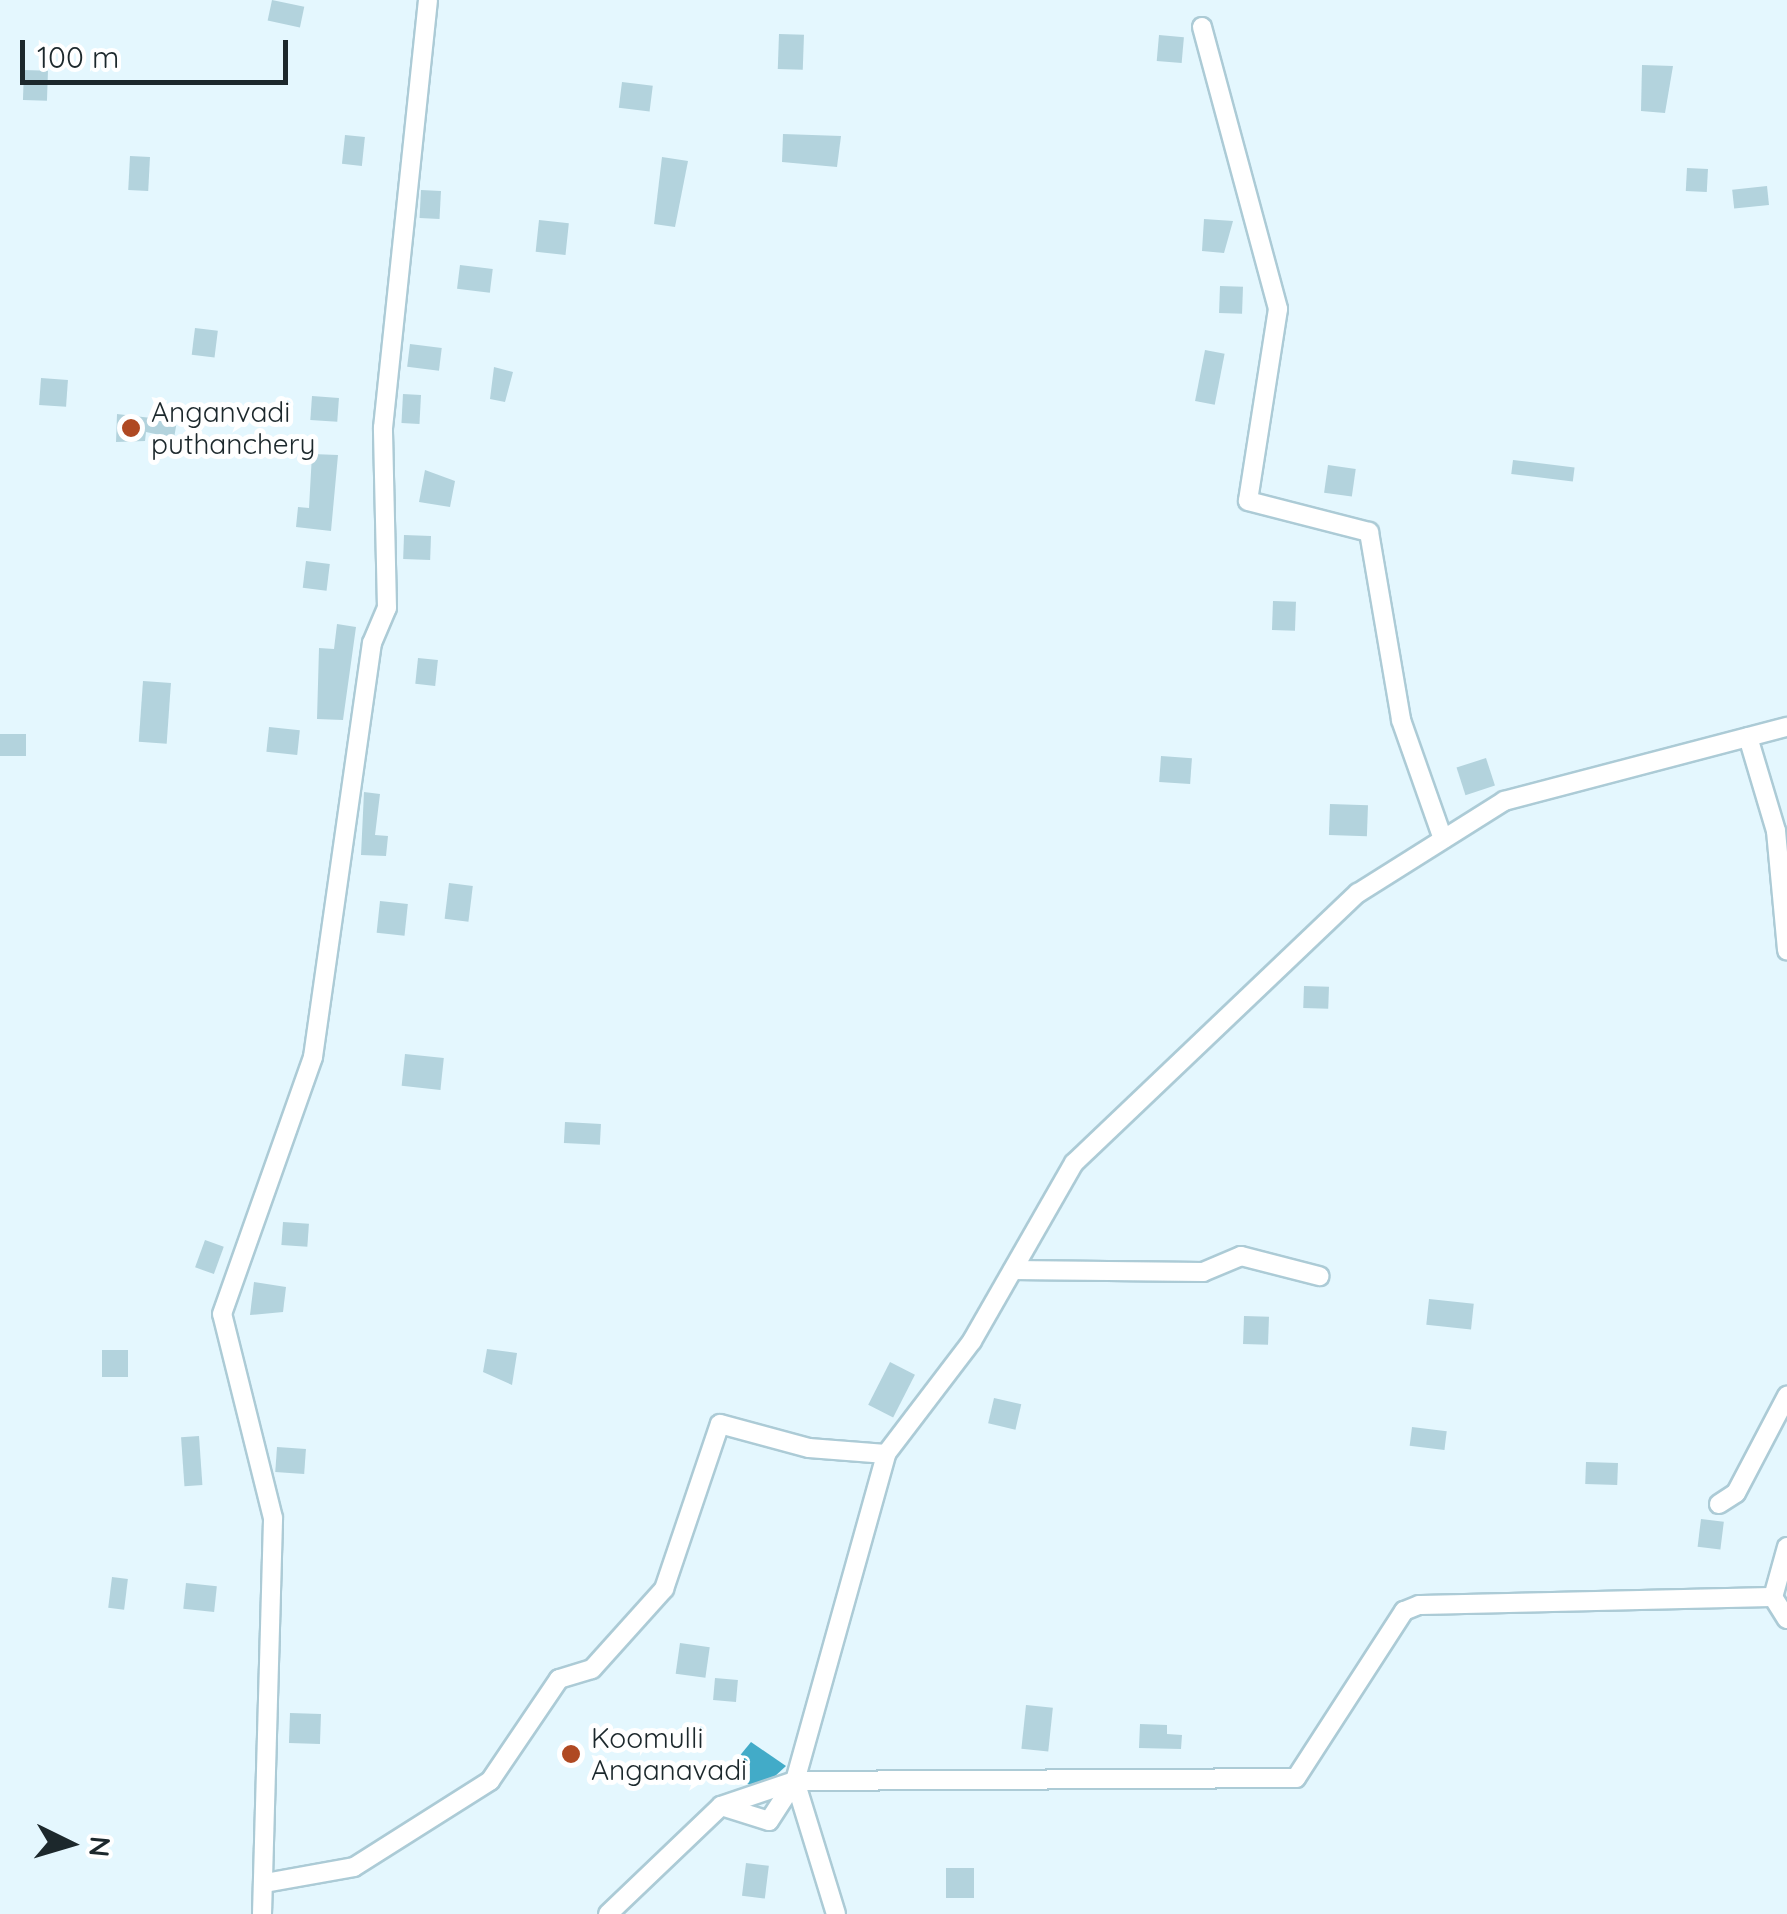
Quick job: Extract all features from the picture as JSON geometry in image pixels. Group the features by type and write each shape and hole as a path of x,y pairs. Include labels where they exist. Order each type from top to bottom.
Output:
{"street":[{"path":"262,1914 273,1518 222,1314 314,1057 372,643 387,608 383,428 428,0"},
{"path":"1202,27 1278,309 1248,501 1369,532 1400,720 1443,839"},
{"path":"720,1806 769,1821 794,1781 886,1454 1013,1270 1074,1163 1358,892 1443,839 1504,802 1787,728"},
{"path":"1748,737 1776,831 1787,950"},
{"path":"1013,1270 1202,1272 1241,1256 1319,1276"},
{"path":"1719,1504 1736,1492 1787,1396"},
{"path":"265,1884 354,1867 490,1780 560,1680 592,1668 664,1590 720,1424 809,1448 886,1454"},
{"path":"1787,1547 1773,1597 1787,1619"},
{"path":"608,1914 720,1806 794,1781 1296,1778 1404,1612 1419,1604 1773,1597"},
{"path":"794,1781 836,1914"}],"water":[{"path":"751,1742 786,1766 761,1789 724,1775"}],"building":[{"path":"272,0 304,7 300,27 268,21"},
{"path":"779,34 804,35 803,70 778,69"},
{"path":"1159,35 1184,37 1182,63 1157,61"},
{"path":"1642,65 1673,66 1665,113 1641,111"},
{"path":"24,70 48,71 47,101 23,100"},
{"path":"622,82 653,86 650,112 619,108"},
{"path":"783,134 841,136 837,167 782,162"},
{"path":"345,135 365,137 362,166 342,164"},
{"path":"130,156 150,157 148,191 128,190"},
{"path":"662,157 688,161 675,227 654,224"},
{"path":"1687,168 1708,169 1707,192 1686,191"},
{"path":"1767,186 1769,205 1734,209 1732,190"},
{"path":"421,190 441,191 440,219 420,218"},
{"path":"1204,219 1233,221 1224,253 1202,251"},
{"path":"539,220 569,223 565,255 536,252"},
{"path":"460,265 493,269 490,293 457,289"},
{"path":"1220,286 1243,287 1242,314 1219,313"},
{"path":"195,328 218,331 215,358 192,355"},
{"path":"410,344 442,348 439,371 407,367"},
{"path":"1205,350 1225,354 1215,405 1195,401"},
{"path":"494,367 513,372 505,402 490,399"},
{"path":"41,378 68,380 66,407 39,405"},
{"path":"403,394 421,395 419,424 401,423"},
{"path":"312,396 339,398 337,422 310,420"},
{"name":"Anganvadi puthanchery","path":"117,414 177,421 174,438 146,432 145,441 116,442"},
{"path":"312,454 338,455 331,531 296,527 298,507 309,508"},
{"path":"1513,460 1575,468 1573,481 1511,474"},
{"path":"1328,465 1356,469 1352,497 1324,493"},
{"path":"425,470 455,481 450,507 419,502"},
{"path":"404,535 431,536 430,560 403,559"},
{"path":"306,561 330,564 327,591 303,588"},
{"path":"1273,601 1296,602 1295,631 1272,630"},
{"path":"337,624 356,627 343,720 317,719 319,648 334,649"},
{"path":"418,658 438,660 435,686 415,684"},
{"path":"143,681 171,683 167,744 139,742"},
{"path":"269,727 300,730 297,755 266,752"},
{"path":"0,734 26,734 26,756 0,756"},
{"path":"1161,756 1192,758 1190,784 1159,782"},
{"path":"1486,758 1495,786 1465,795 1457,768"},
{"path":"364,792 380,794 375,835 388,836 386,856 361,855"},
{"path":"1330,804 1368,805 1367,836 1329,835"},
{"path":"449,883 473,886 468,922 445,919"},
{"path":"380,901 408,904 405,936 377,933"},
{"path":"1304,986 1329,987 1328,1009 1303,1008"},
{"path":"405,1054 444,1058 440,1090 402,1086"},
{"path":"565,1122 601,1124 600,1145 564,1143"},
{"path":"283,1222 309,1224 307,1247 281,1245"},
{"path":"205,1240 224,1247 214,1274 195,1267"},
{"path":"254,1282 286,1287 283,1312 250,1315"},
{"path":"1429,1299 1474,1304 1471,1330 1426,1325"},
{"path":"1244,1316 1269,1317 1268,1345 1243,1344"},
{"path":"487,1349 517,1353 512,1385 483,1372"},
{"path":"102,1350 128,1350 128,1377 102,1377"},
{"path":"890,1362 915,1375 893,1417 868,1405"},
{"path":"994,1398 1021,1404 1015,1430 988,1423"},
{"path":"1412,1427 1447,1431 1444,1450 1410,1446"},
{"path":"199,1436 202,1485 184,1486 181,1437"},
{"path":"277,1447 306,1449 304,1474 275,1472"},
{"path":"1586,1462 1618,1463 1617,1485 1585,1484"},
{"path":"1701,1519 1724,1522 1720,1550 1698,1547"},
{"path":"112,1577 128,1579 124,1610 108,1608"},
{"path":"186,1583 217,1586 214,1612 183,1609"},
{"path":"680,1643 710,1647 705,1678 676,1674"},
{"path":"715,1678 738,1680 736,1702 713,1700"},
{"path":"1026,1705 1053,1708 1048,1752 1021,1749"},
{"path":"290,1713 321,1714 320,1744 289,1743"},
{"path":"1140,1724 1167,1725 1167,1734 1182,1735 1181,1749 1139,1748"},
{"path":"746,1863 769,1866 765,1899 742,1896"},
{"path":"946,1868 974,1868 974,1898 946,1898"}],"place":[{"name":"Anganvadi puthanchery","path":"131,428"},
{"name":"Koomulli Anganavadi","path":"571,1754"}]}
